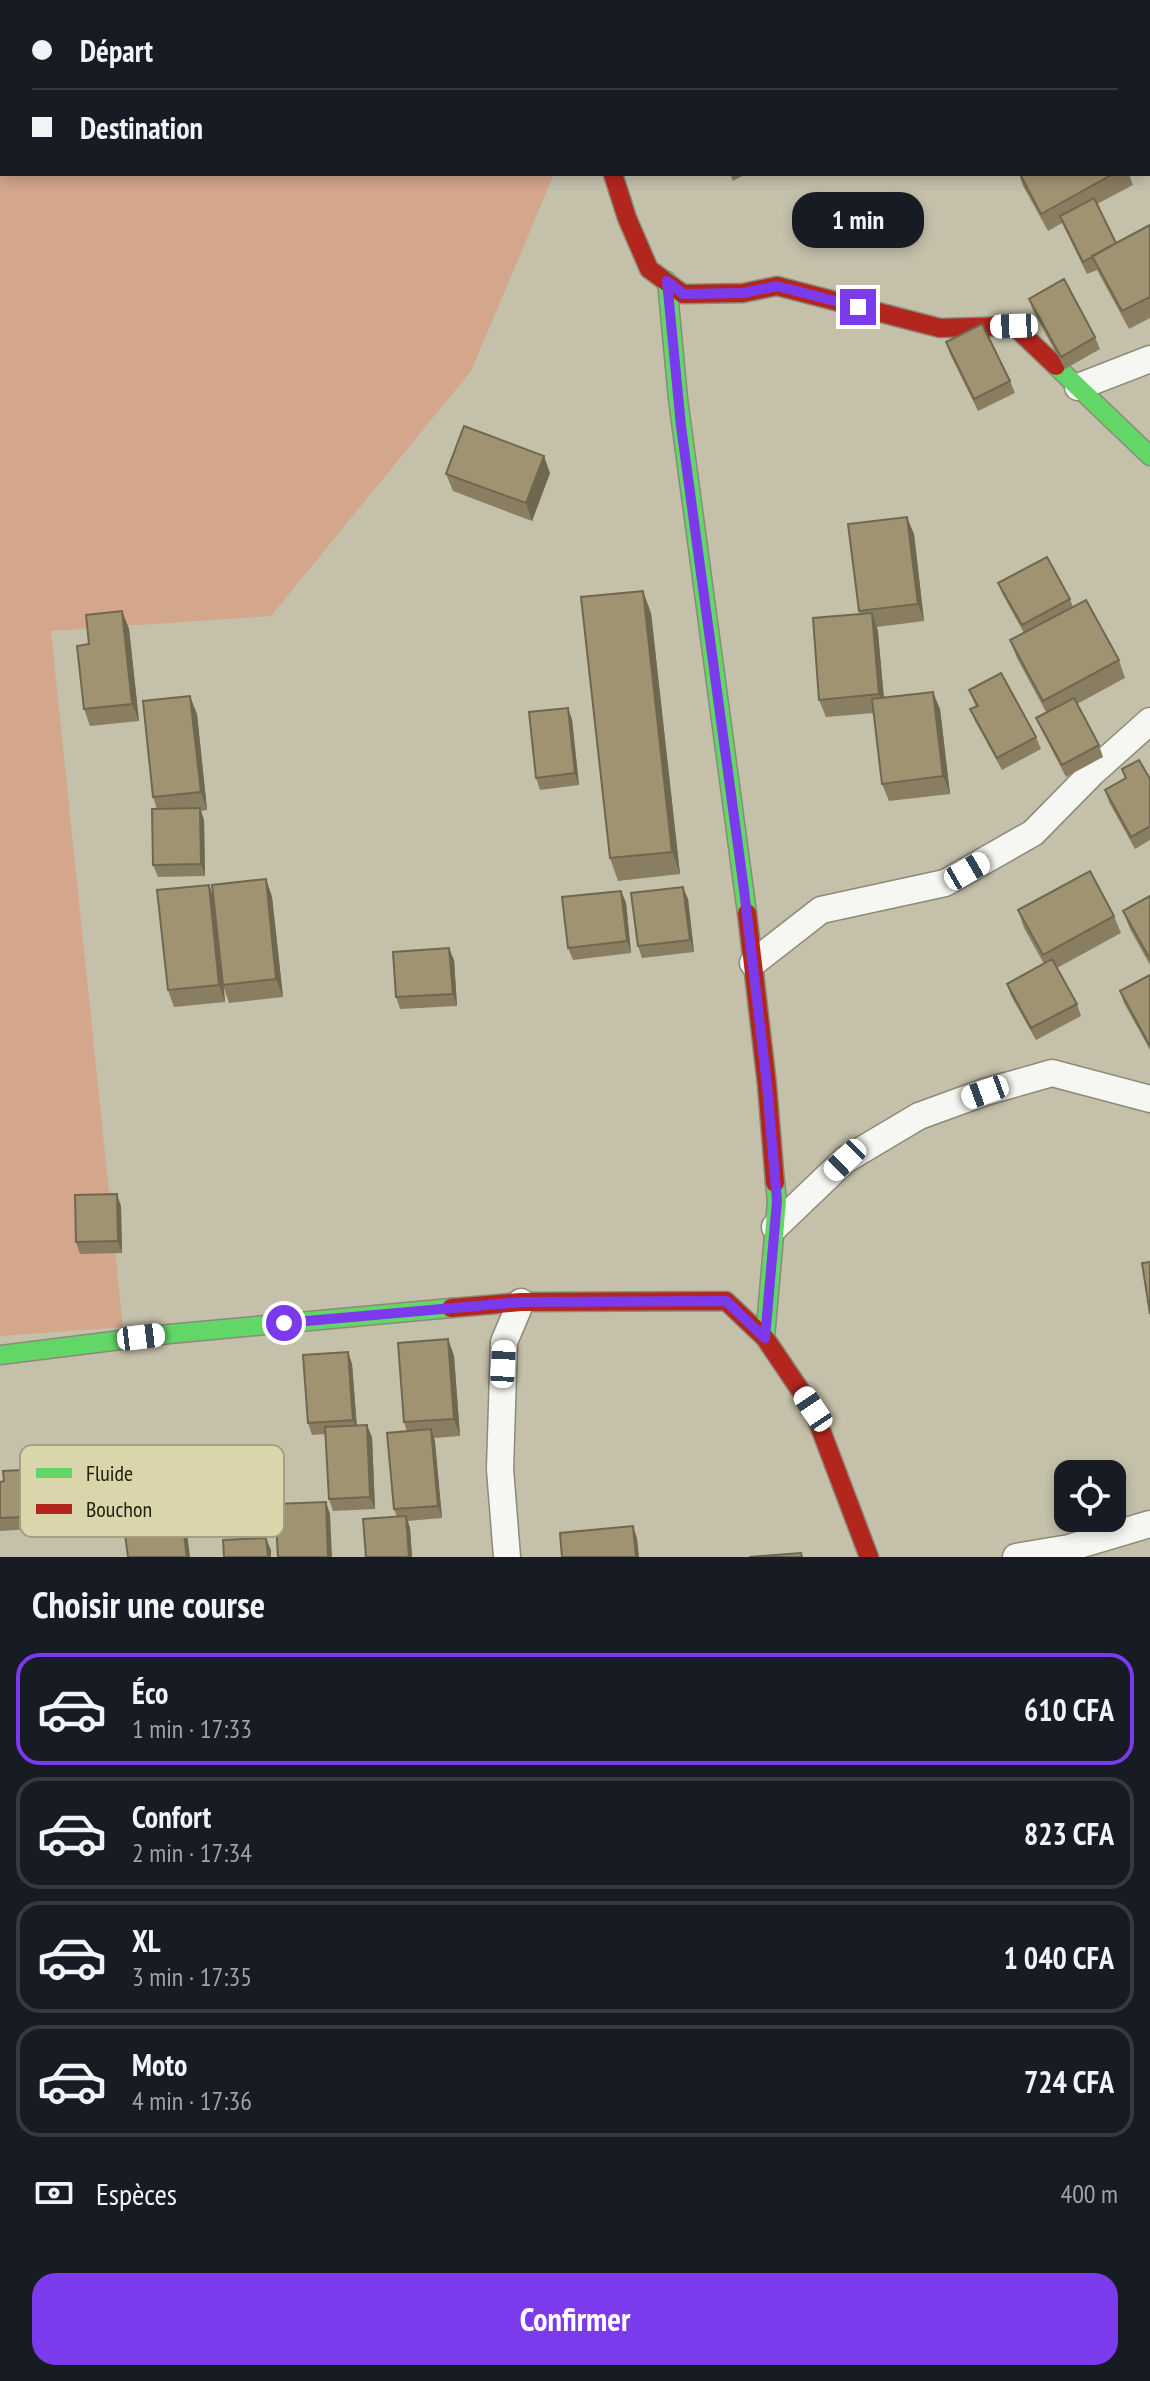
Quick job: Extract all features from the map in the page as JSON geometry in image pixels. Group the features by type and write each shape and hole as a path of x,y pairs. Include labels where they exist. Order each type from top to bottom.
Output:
{"street":[{"path":"614,176 627,218 649,269 683,294 743,293 777,286 940,328 1014,326 1150,456"},
{"path":"667,281 680,414 767,1085 777,1201 765,1338"},
{"path":"1078,387 1150,359"},
{"path":"753,963 821,910 945,883 1033,833 1093,772 1150,721"},
{"path":"775,1227 845,1160 919,1116 985,1092 1052,1073 1150,1099"},
{"path":"0,1355 169,1334 521,1302 726,1301 765,1338 813,1409 873,1555"},
{"path":"507,1557 500,1469 504,1342 521,1302"},
{"path":"1016,1557 1069,1548 1150,1524"}],"shaded area":[{"path":"0,176 553,176 471,371 271,616 51,631 123,1327 0,1336"}],"building":[{"path":"1021,176 1109,176 1041,214"},
{"path":"1094,198 1116,243 1083,262 1060,216"},
{"path":"1150,225 1150,297 1122,311 1092,256"},
{"path":"1064,279 1095,337 1061,357 1029,299"},
{"path":"982,324 1010,381 974,399 946,342"},
{"path":"464,426 544,456 526,503 446,474"},
{"path":"907,517 918,604 859,611 848,524"},
{"path":"1047,557 1070,599 1022,625 998,583"},
{"path":"643,591 672,852 610,858 581,597"},
{"path":"1086,600 1119,660 1043,701 1010,640"},
{"path":"122,611 132,704 84,709 77,646 89,644 86,615"},
{"path":"872,613 879,694 819,700 813,618"},
{"path":"1001,673 1036,737 997,758 970,709 978,706 969,690"},
{"path":"933,692 943,776 882,784 872,699"},
{"path":"190,696 201,792 153,797 143,701"},
{"path":"1074,698 1099,745 1062,765 1036,718"},
{"path":"568,708 575,773 536,778 529,712"},
{"path":"1139,760 1150,779 1150,826 1131,837 1105,790 1126,778 1122,769"},
{"path":"200,808 201,864 153,865 152,809"},
{"path":"1090,871 1114,916 1043,955 1018,910"},
{"path":"266,879 276,979 223,985 212,885"},
{"path":"209,885 219,985 168,990 157,890"},
{"path":"683,887 690,940 638,946 631,893"},
{"path":"621,891 627,941 568,948 562,897"},
{"path":"1150,896 1150,959 1123,911"},
{"path":"449,948 453,994 396,997 393,952"},
{"path":"1052,959 1077,1004 1031,1028 1007,984"},
{"path":"1150,975 1150,1046 1120,991"},
{"path":"117,1194 118,1241 76,1242 75,1195"},
{"path":"1150,1262 1150,1314 1142,1263"},
{"path":"448,1339 454,1419 404,1422 398,1343"},
{"path":"348,1352 353,1420 308,1423 303,1355"},
{"path":"367,1425 370,1497 329,1499 325,1427"},
{"path":"431,1429 438,1506 394,1509 387,1433"},
{"path":"20,1470 20,1517 0,1518 3,1471"},
{"path":"326,1502 328,1557 278,1557 277,1537 284,1537 284,1504"},
{"path":"406,1516 409,1557 366,1557 363,1519"},
{"path":"633,1526 636,1557 562,1557 560,1533"},
{"path":"125,1537 184,1537 187,1557 128,1557"},
{"path":"266,1538 268,1557 224,1557 223,1540"},
{"path":"801,1553 802,1557 749,1557"}],"traffic: fast":[{"path":"667,281 678,399 747,913"},
{"path":"1056,366 1150,456"},
{"path":"765,1338 777,1201 775,1183"},
{"path":"0,1355 169,1334 451,1308"}],"traffic: jam":[{"path":"614,176 627,218 649,269 683,294 743,293 777,286 940,328 1014,326 1056,366"},
{"path":"747,913 775,1183"},
{"path":"451,1308 521,1302 726,1301 765,1338 813,1409 869,1557"}],"route":[{"path":"284,1323 521,1302 726,1301 765,1338 777,1201 767,1085 744,890 681,426 667,281 683,294 743,293 777,286 858,307"}]}
